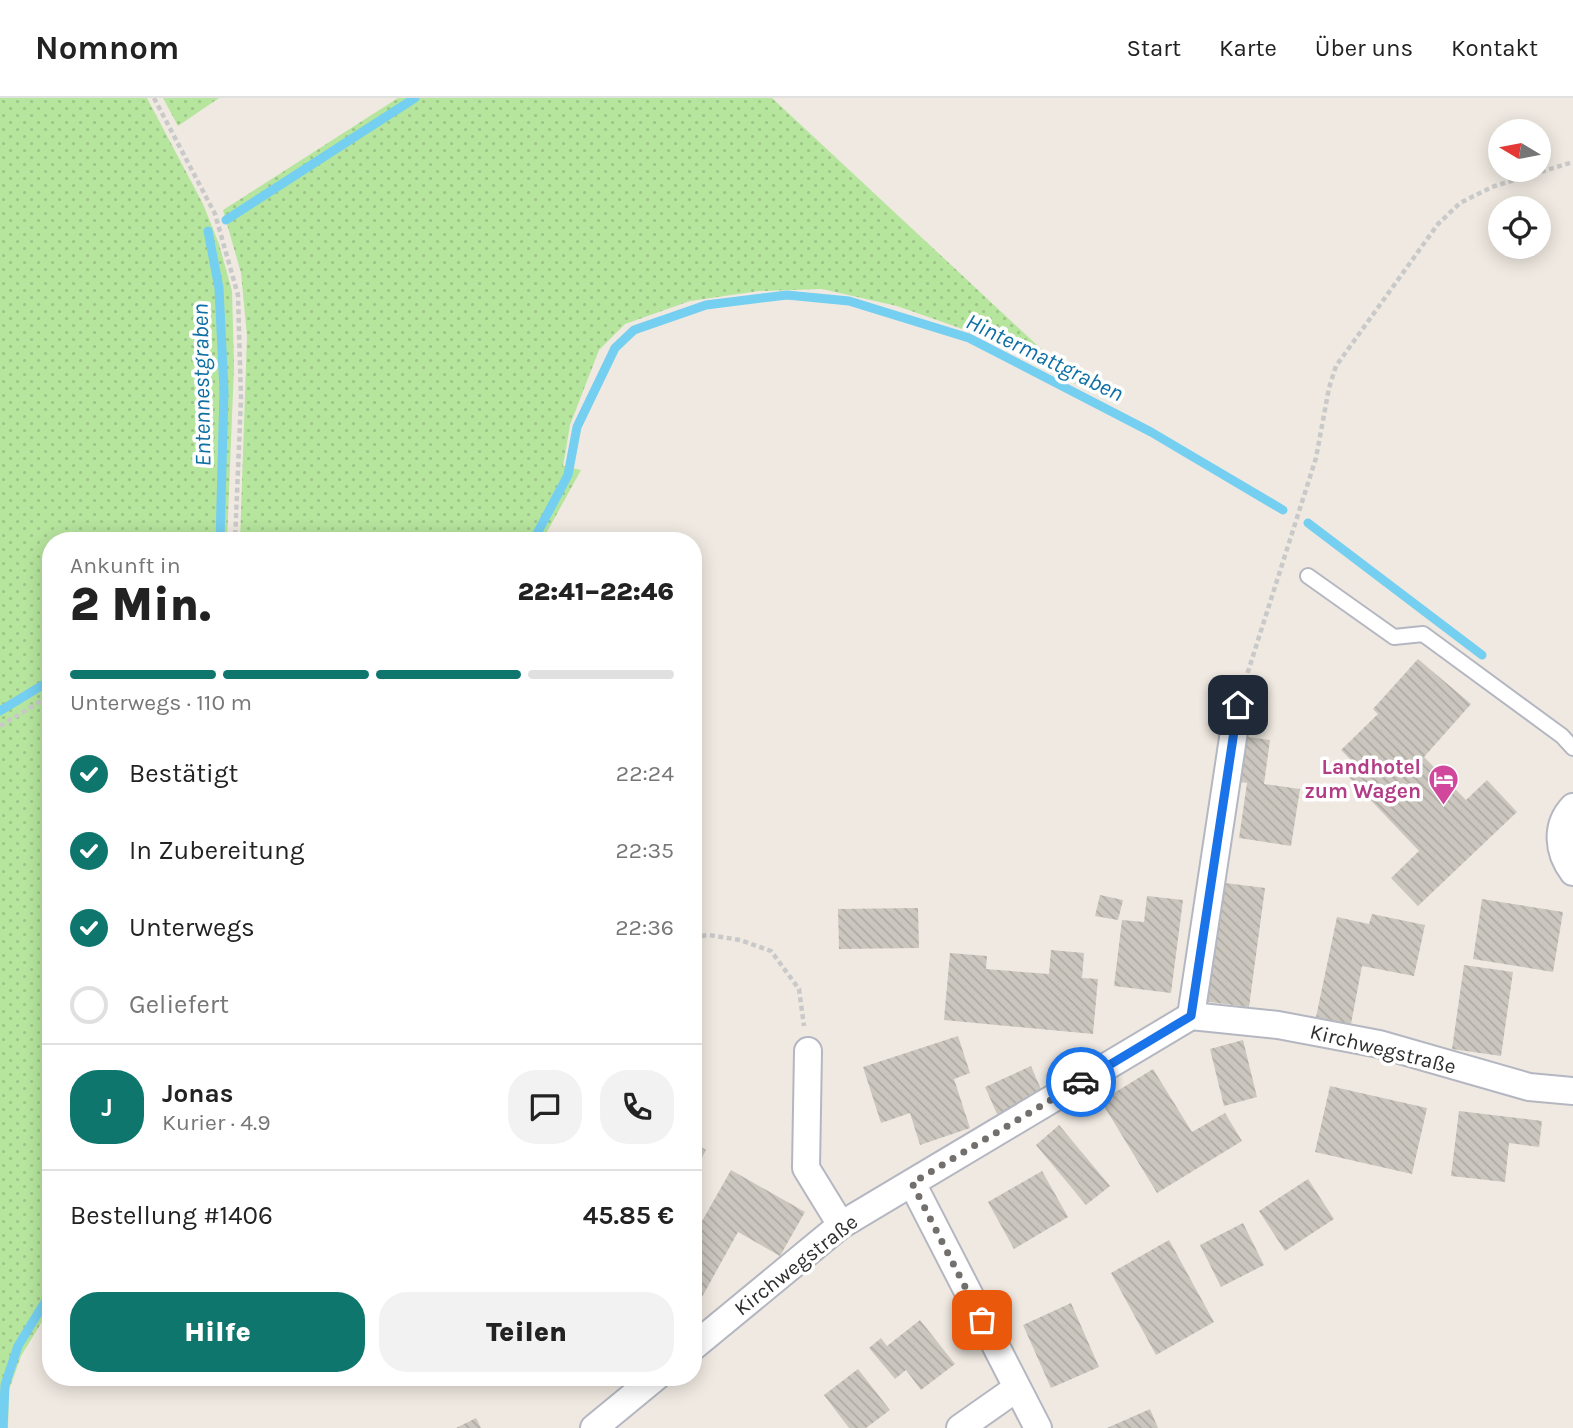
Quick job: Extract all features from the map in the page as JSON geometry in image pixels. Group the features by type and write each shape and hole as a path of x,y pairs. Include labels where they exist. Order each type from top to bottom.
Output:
{"street":[{"path":"1191,1016 1238,705"},
{"path":"1573,807 1563,824 1560,838 1562,853 1573,872"},
{"name":"Kirchwegstraße","path":"702,1340 841,1225 1191,1016 1279,1025 1379,1044 1529,1087 1573,1091"},
{"path":"808,1051 806,1168 841,1225"},
{"path":"912,1183 1038,1428"},
{"path":"594,1428 645,1386"},
{"path":"960,1428 1017,1388"}],"lane":[{"path":"1308,576 1394,637 1423,634 1562,736 1573,748"}],"path":[{"path":"154,98 215,214 238,295 241,399 235,532"},
{"path":"1238,705 1316,458 1329,388 1336,366 1438,224 1460,203 1492,187 1573,162"},
{"path":"0,726 42,700"},
{"path":"702,936 740,940 771,951 799,989 808,1051"}],"green space":[{"path":"0,98 147,98 203,204 219,244 232,291 234,367 227,532 42,532 42,1322 21,1356 9,1390 8,1428 0,1428"},
{"path":"163,98 219,98 178,126"},
{"path":"398,98 772,98 1083,388 994,340 897,306 822,289 759,291 690,301 625,324 599,350 570,425 563,466 581,470 547,532 240,532 247,336 241,273 223,210"}],"building":[{"name":"Landhotel zum Wagen","path":"1418,659 1471,704 1424,757 1466,800 1487,780 1517,812 1418,906 1391,878 1419,851 1342,770 1352,761 1341,750 1378,714 1373,709"},
{"path":"1240,736 1270,740 1264,784 1300,789 1291,846 1239,838 1247,783 1233,781"},
{"path":"1218,882 1265,888 1249,1007 1202,1001"},
{"path":"1100,895 1123,900 1118,920 1095,916"},
{"path":"1147,896 1183,900 1171,993 1114,986 1122,920 1144,922"},
{"path":"1482,899 1563,912 1553,972 1473,959"},
{"path":"918,908 919,948 839,949 838,909"},
{"path":"1372,914 1425,925 1414,976 1362,966 1351,1024 1316,1017 1337,917 1369,924"},
{"path":"1051,950 1084,953 1082,978 1098,979 1093,1034 944,1020 950,953 987,956 986,969 1049,974"},
{"path":"1464,965 1513,972 1501,1056 1452,1049"},
{"path":"958,1036 970,1073 954,1079 970,1128 920,1145 910,1113 881,1123 863,1067"},
{"path":"1243,1040 1257,1097 1224,1106 1210,1049"},
{"path":"1031,1066 1043,1094 997,1114 985,1087"},
{"path":"1153,1069 1192,1132 1225,1113 1242,1141 1157,1193 1101,1101"},
{"path":"1330,1086 1427,1108 1412,1174 1315,1152"},
{"path":"1459,1111 1542,1121 1539,1147 1509,1143 1505,1182 1451,1176"},
{"path":"1059,1125 1110,1186 1086,1205 1036,1145"},
{"path":"731,1170 805,1212 780,1256 738,1232 702,1297 702,1221"},
{"path":"1042,1171 1068,1217 1014,1249 988,1202"},
{"path":"1308,1179 1334,1219 1285,1251 1259,1211"},
{"path":"1243,1223 1264,1265 1221,1287 1200,1245"},
{"path":"1169,1240 1214,1322 1156,1355 1111,1273"},
{"path":"1071,1303 1099,1367 1051,1388 1023,1325"},
{"path":"920,1320 955,1364 921,1390 906,1370 895,1379 869,1348 881,1338 887,1346"},
{"path":"858,1369 890,1410 866,1428 849,1428 824,1395"},
{"path":"1150,1409 1158,1428 1107,1428"},
{"path":"476,1418 481,1428 456,1428"}],"waterway":[{"name":"Entennestgraben","path":"226,220 415,98"},
{"name":"Entennestgraben","path":"208,231 219,288 224,391 220,532"},
{"name":"Hintermattgraben","path":"538,532 568,475 577,427 615,348 634,330 706,305 787,295 849,301 969,338 1151,432 1283,510"},
{"name":"Hintermattgraben","path":"1308,523 1482,655"},
{"name":"Entennestgraben","path":"0,711 42,685"},
{"name":"Hintermattgraben","path":"3,1428 5,1385 18,1346 42,1307"}],"way so far":[{"path":"982,1320 912,1183 1081,1082"}],"place":[{"name":"Landhotel zum Wagen","path":"1444,806"}],"route":[{"path":"1081,1082 1191,1016 1238,705"}]}
